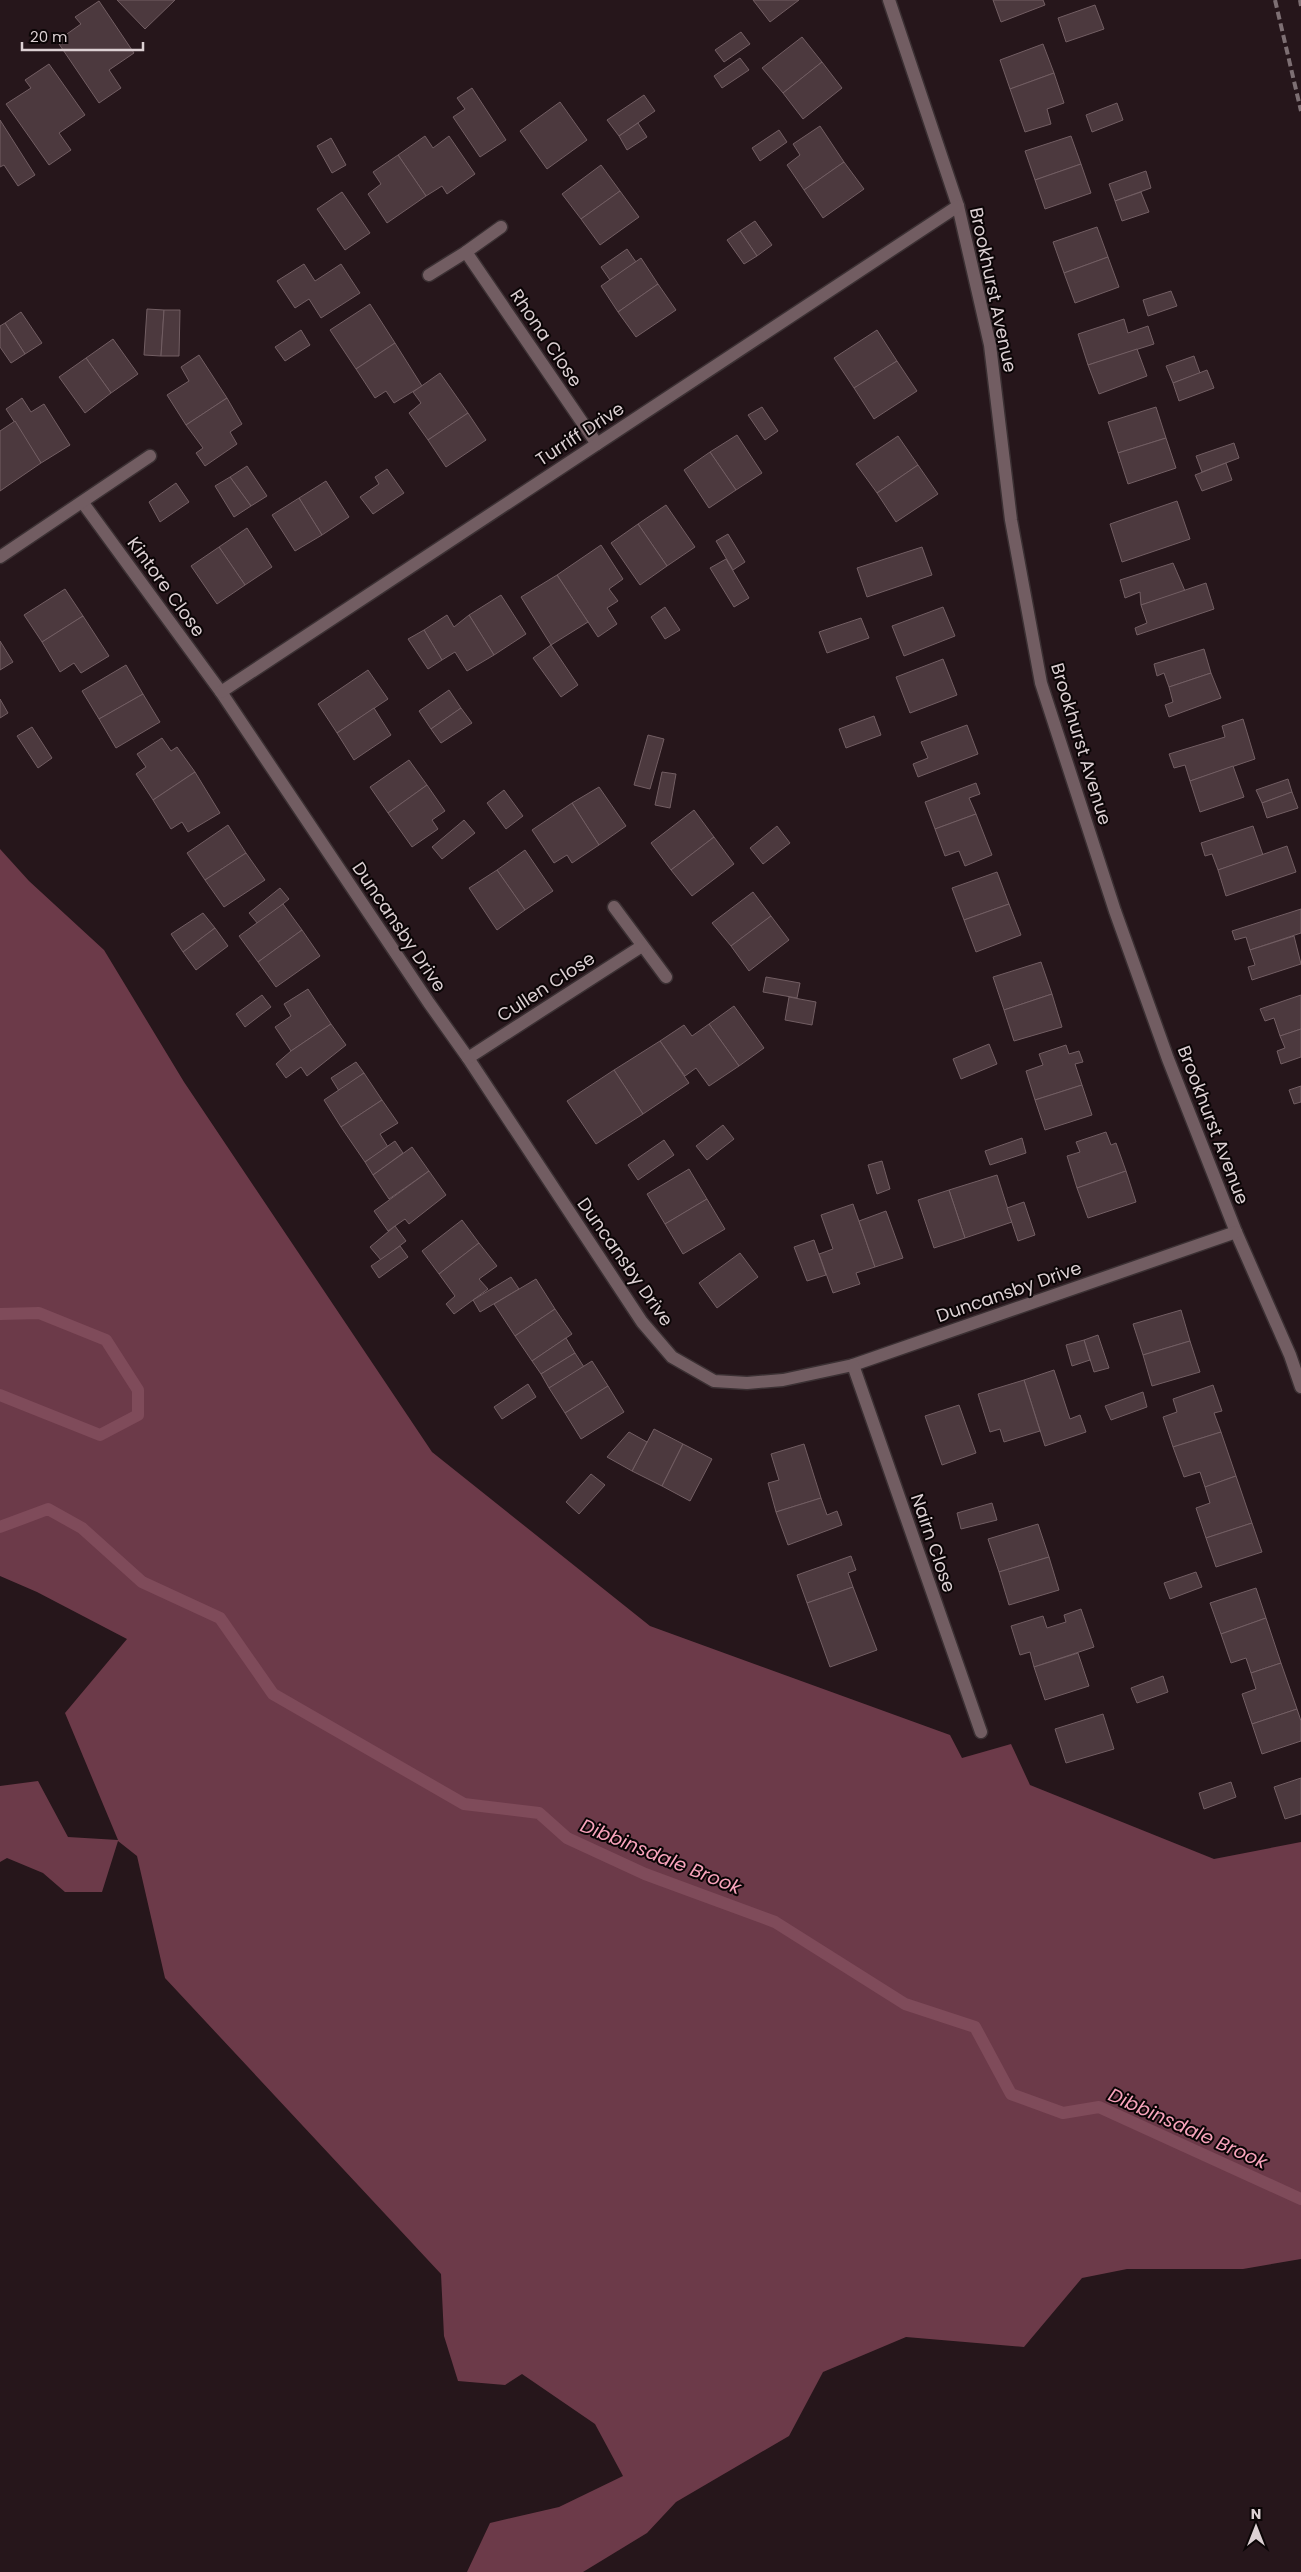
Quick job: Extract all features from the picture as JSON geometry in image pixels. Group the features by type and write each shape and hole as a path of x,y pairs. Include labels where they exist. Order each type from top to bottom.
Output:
{"street":[{"name":"Brookhurst Avenue","path":"889,0 958,206 990,345 1011,520 1040,683 1115,911 1168,1059 1236,1232 1290,1355 1301,1388"},
{"name":"Turriff Drive","path":"221,692 958,206"},
{"path":"429,275 501,227"},
{"name":"Rhona Close","path":"466,252 596,444"},
{"path":"0,557 83,503 150,456"},
{"name":"Kintore Close","path":"83,503 221,692"},
{"name":"Duncansby Drive","path":"221,692 468,1058 642,1322 672,1357 714,1381 748,1383 783,1380 853,1365 1236,1232"},
{"path":"614,907 666,977"},
{"name":"Cullen Close","path":"468,1058 642,946"},
{"name":"Nairn Close","path":"853,1365 981,1732"}],"shaded area":[{"path":"0,849 29,881 104,950 184,1082 432,1452 650,1626 950,1735 962,1758 1011,1744 1030,1785 1214,1859 1301,1842 1301,2259 1243,2269 1127,2269 1082,2278 1024,2347 906,2337 823,2372 789,2436 676,2502 647,2533 583,2572 467,2572 490,2523 559,2507 623,2476 595,2424 522,2374 505,2385 458,2381 444,2336 441,2274 165,1978 137,1856 118,1841 102,1892 65,1892 43,1873 7,1858 0,1862 0,1786 38,1781 68,1837 118,1840 65,1713 127,1639 37,1592 0,1576"}],"building":[{"path":"117,0 175,0 145,29"},
{"path":"753,0 799,0 770,22"},
{"path":"993,0 1043,0 1045,5 1001,22"},
{"path":"99,1 134,53 109,70 121,88 99,103 57,41 81,24 75,17"},
{"path":"1095,5 1104,29 1066,42 1058,18"},
{"path":"741,32 750,44 724,62 715,50"},
{"path":"802,37 822,62 783,93 762,68"},
{"path":"1043,44 1054,73 1010,89 1000,60"},
{"path":"740,58 749,70 722,88 714,76"},
{"path":"822,62 842,88 803,119 783,93"},
{"path":"49,64 85,115 59,133 71,150 49,165 6,104 31,88 25,80"},
{"path":"1054,73 1064,103 1047,109 1051,124 1025,132 1010,89"},
{"path":"472,88 506,140 480,157 453,117 465,109 457,98"},
{"path":"644,95 655,111 619,136 607,120"},
{"path":"560,102 587,140 547,169 520,131"},
{"path":"1117,103 1123,120 1092,132 1086,115"},
{"path":"0,120 35,175 18,186 4,165 0,167"},
{"path":"638,123 647,137 627,150 619,136"},
{"path":"820,126 844,162 804,190 787,165 800,155 793,144"},
{"path":"779,130 787,142 760,161 752,148"},
{"path":"425,136 433,148 449,136 475,174 447,194 442,186 426,196 398,155"},
{"path":"1071,136 1081,164 1035,180 1025,151"},
{"path":"331,138 346,165 332,173 317,146"},
{"path":"398,155 426,196 387,223 368,194 381,184 373,172"},
{"path":"844,162 864,189 823,218 804,190"},
{"path":"1081,164 1091,193 1045,209 1035,180"},
{"path":"601,165 620,191 581,219 562,194"},
{"path":"1146,171 1151,188 1115,201 1109,184"},
{"path":"620,191 639,217 600,245 581,219"},
{"path":"342,192 370,233 345,250 317,209"},
{"path":"1141,192 1149,212 1122,221 1115,201"},
{"path":"755,221 772,245 757,256 740,231"},
{"path":"1097,227 1108,257 1064,273 1053,242"},
{"path":"740,231 757,256 744,264 727,240"},
{"path":"627,249 636,262 610,280 601,267"},
{"path":"1108,257 1119,287 1075,303 1064,273"},
{"path":"641,258 658,284 618,312 601,286"},
{"path":"304,264 315,281 341,264 360,293 321,318 309,299 295,308 277,281"},
{"path":"658,284 676,310 636,337 618,312"},
{"path":"1171,291 1177,306 1148,316 1143,300"},
{"path":"370,304 395,343 356,369 330,330"},
{"path":"147,309 164,310 161,356 144,355"},
{"path":"164,310 180,310 179,356 161,356"},
{"path":"21,312 42,343 25,354 5,323"},
{"path":"1124,319 1128,333 1148,326 1154,344 1088,365 1078,334"},
{"path":"5,323 25,354 11,363 0,347 0,326"},
{"path":"301,330 310,345 285,361 275,347"},
{"path":"877,330 897,361 854,388 834,358"},
{"path":"113,339 138,374 111,393 86,358"},
{"path":"395,343 422,386 394,403 386,391 375,398 356,369"},
{"path":"1137,349 1147,376 1099,394 1088,365"},
{"path":"199,355 227,398 186,425 167,395 189,381 181,367"},
{"path":"1194,356 1200,373 1173,383 1166,366"},
{"path":"86,358 111,393 85,413 59,377"},
{"path":"897,361 917,391 874,419 854,388"},
{"path":"1207,370 1214,388 1179,401 1173,383"},
{"path":"440,373 468,413 428,440 409,413 421,403 413,392"},
{"path":"22,398 31,412 44,404 70,445 41,463 6,409"},
{"path":"227,398 242,424 230,432 237,444 205,466 196,453 203,448 186,425"},
{"path":"762,407 778,431 765,440 748,415"},
{"path":"1156,407 1166,438 1118,453 1108,422"},
{"path":"468,413 486,440 446,467 428,440"},
{"path":"15,421 41,463 0,491 0,431"},
{"path":"737,435 762,473 736,490 710,452"},
{"path":"898,436 918,465 877,493 856,464"},
{"path":"1166,438 1176,468 1128,484 1118,453"},
{"path":"1234,443 1239,458 1202,472 1196,456"},
{"path":"710,452 736,490 709,508 684,470"},
{"path":"1226,463 1232,480 1202,491 1195,475"},
{"path":"918,465 938,494 896,522 877,493"},
{"path":"247,466 267,496 251,506 230,477"},
{"path":"387,469 404,493 373,514 360,497 379,484 375,477"},
{"path":"230,477 251,506 234,517 215,486"},
{"path":"326,481 349,517 322,535 299,498"},
{"path":"176,483 189,502 160,522 149,502"},
{"path":"299,498 322,535 295,551 272,515"},
{"path":"1177,501 1190,539 1122,562 1110,524"},
{"path":"666,505 695,547 667,566 638,524"},
{"path":"638,524 667,566 640,585 611,543"},
{"path":"247,528 272,567 245,585 219,547"},
{"path":"728,534 745,562 733,570 716,541"},
{"path":"601,545 623,579 609,589 618,601 607,608 617,624 598,637 557,575"},
{"path":"219,547 245,585 217,604 191,566"},
{"path":"922,547 932,575 867,597 857,568"},
{"path":"726,559 749,598 734,607 710,568"},
{"path":"1173,563 1185,591 1141,605 1140,592 1125,598 1120,580"},
{"path":"557,575 588,622 551,645 521,597"},
{"path":"1206,583 1214,609 1137,635 1135,628 1147,623 1141,605"},
{"path":"65,589 83,616 42,642 24,615"},
{"path":"501,595 526,634 494,655 469,615"},
{"path":"665,607 680,630 665,639 651,617"},
{"path":"943,607 955,636 904,656 892,626"},
{"path":"447,615 454,627 469,615 494,655 467,671 455,652 442,660 424,630"},
{"path":"83,616 109,656 81,673 74,663 60,672 42,642"},
{"path":"861,618 869,638 827,653 819,632"},
{"path":"424,630 442,660 428,669 408,639"},
{"path":"0,641 13,662 0,670"},
{"path":"551,645 578,685 561,697 533,658"},
{"path":"1204,649 1211,673 1169,687 1164,673 1157,676 1154,664"},
{"path":"943,659 957,695 910,713 896,677"},
{"path":"126,665 143,694 99,719 82,691"},
{"path":"368,670 388,699 337,733 318,704"},
{"path":"1211,673 1221,698 1169,717 1165,705 1173,702 1169,687"},
{"path":"449,690 461,708 431,729 419,711"},
{"path":"143,694 160,722 116,748 99,719"},
{"path":"0,699 8,713 0,718"},
{"path":"374,708 391,735 354,760 337,733"},
{"path":"461,708 472,723 441,743 431,729"},
{"path":"874,716 881,735 846,748 839,729"},
{"path":"1243,719 1255,759 1190,781 1185,765 1174,768 1169,754 1225,737 1222,726"},
{"path":"967,725 978,754 918,777 913,764 928,758 921,742"},
{"path":"32,727 52,758 38,768 17,736"},
{"path":"648,735 664,739 650,789 634,785"},
{"path":"162,738 171,751 177,747 195,772 153,800 136,774 146,767 137,754"},
{"path":"409,760 427,785 388,813 370,787"},
{"path":"1233,766 1244,797 1200,812 1190,781"},
{"path":"195,772 220,813 188,832 182,822 171,829 153,800"},
{"path":"662,772 676,774 670,808 655,805"},
{"path":"1288,779 1292,792 1262,803 1256,790"},
{"path":"976,783 980,794 969,798 976,814 935,829 925,802"},
{"path":"427,785 445,811 432,820 438,829 412,847 388,813"},
{"path":"599,787 626,826 599,845 572,803"},
{"path":"504,790 523,816 506,829 487,803"},
{"path":"1292,792 1298,808 1267,818 1262,803"},
{"path":"572,803 599,845 572,863 567,855 554,863 532,830"},
{"path":"694,810 714,837 671,870 651,843"},
{"path":"976,814 992,855 965,866 959,851 945,856 935,829"},
{"path":"464,820 475,833 442,859 432,847"},
{"path":"228,825 246,853 205,880 187,853"},
{"path":"777,826 790,843 763,864 750,848"},
{"path":"1253,826 1263,855 1218,870 1212,854 1205,856 1201,843"},
{"path":"714,837 734,864 692,896 671,870"},
{"path":"1287,846 1296,872 1226,896 1218,870"},
{"path":"525,850 553,891 525,910 497,870"},
{"path":"246,853 265,880 224,907 205,880"},
{"path":"497,870 525,910 497,930 469,888"},
{"path":"997,872 1009,904 964,920 952,888"},
{"path":"280,888 289,899 258,924 249,913"},
{"path":"753,892 771,916 731,946 712,923"},
{"path":"283,904 302,930 258,962 239,936"},
{"path":"1009,904 1021,935 976,952 964,920"},
{"path":"1301,909 1301,933 1250,950 1246,937 1235,940 1232,931"},
{"path":"203,913 215,928 183,952 171,934"},
{"path":"771,916 789,940 749,971 731,946"},
{"path":"215,928 228,946 196,970 183,952"},
{"path":"302,930 320,956 276,987 258,962"},
{"path":"1294,936 1301,964 1252,980 1248,967 1255,965 1250,950"},
{"path":"1041,962 1052,994 1004,1010 993,977"},
{"path":"766,977 800,983 797,998 763,992"},
{"path":"308,989 331,1024 291,1051 275,1027 291,1016 284,1004"},
{"path":"1052,994 1062,1027 1014,1041 1004,1010"},
{"path":"262,995 271,1007 245,1027 236,1014"},
{"path":"1301,995 1301,1029 1280,1036 1274,1018 1265,1021 1260,1009"},
{"path":"789,997 816,1002 812,1025 785,1020"},
{"path":"734,1006 764,1048 739,1066 709,1024"},
{"path":"331,1024 346,1045 307,1076 301,1067 286,1078 276,1064 291,1051"},
{"path":"709,1024 739,1066 709,1086 696,1068 685,1076 660,1041 684,1025 692,1036"},
{"path":"1301,1029 1301,1057 1281,1064 1277,1051 1285,1048 1280,1036"},
{"path":"660,1041 689,1083 643,1114 614,1070"},
{"path":"989,1044 997,1064 961,1079 953,1059"},
{"path":"1066,1045 1069,1054 1079,1051 1083,1062 1075,1064 1082,1085 1035,1100 1026,1071 1043,1065 1039,1054"},
{"path":"356,1062 364,1073 339,1091 331,1078"},
{"path":"614,1070 643,1114 596,1144 567,1101"},
{"path":"364,1073 382,1100 341,1127 324,1100"},
{"path":"1082,1085 1092,1115 1045,1130 1035,1100"},
{"path":"1301,1086 1301,1102 1294,1104 1289,1090"},
{"path":"382,1100 398,1123 380,1134 388,1147 365,1162 341,1127"},
{"path":"723,1125 734,1139 707,1160 696,1146"},
{"path":"1106,1132 1111,1145 1116,1143 1126,1171 1077,1188 1067,1156 1080,1152 1076,1142"},
{"path":"1022,1138 1026,1153 990,1165 985,1151"},
{"path":"664,1140 674,1155 638,1180 628,1165"},
{"path":"395,1141 403,1153 373,1175 365,1162"},
{"path":"412,1147 429,1171 389,1199 373,1175"},
{"path":"882,1161 890,1189 877,1194 868,1165"},
{"path":"689,1169 707,1199 665,1224 647,1194"},
{"path":"429,1171 446,1195 409,1224 405,1219 388,1231 374,1211"},
{"path":"1126,1171 1136,1202 1088,1218 1077,1188"},
{"path":"997,1175 1012,1222 965,1238 949,1190"},
{"path":"949,1190 965,1238 934,1248 918,1200"},
{"path":"707,1199 725,1229 683,1254 665,1224"},
{"path":"1024,1202 1035,1235 1018,1241 1007,1208"},
{"path":"853,1204 875,1267 856,1273 860,1284 833,1293 819,1254 833,1249 821,1215"},
{"path":"886,1211 903,1258 875,1267 859,1221"},
{"path":"462,1220 479,1243 439,1274 422,1251"},
{"path":"395,1226 406,1241 381,1260 370,1247"},
{"path":"814,1240 826,1275 807,1281 794,1247"},
{"path":"479,1243 497,1266 479,1279 488,1289 454,1314 446,1304 455,1296 439,1274"},
{"path":"400,1246 408,1257 379,1278 371,1266"},
{"path":"740,1253 758,1277 717,1308 699,1283"},
{"path":"511,1277 519,1289 480,1312 473,1300"},
{"path":"536,1279 555,1309 515,1336 494,1304"},
{"path":"555,1309 572,1334 532,1361 515,1336"},
{"path":"1181,1310 1190,1341 1143,1355 1133,1324"},
{"path":"1098,1335 1109,1368 1094,1372 1084,1340"},
{"path":"566,1338 575,1353 541,1374 532,1361"},
{"path":"1084,1340 1090,1360 1072,1366 1066,1345"},
{"path":"1190,1341 1200,1372 1152,1386 1143,1355"},
{"path":"575,1353 584,1367 549,1388 541,1374"},
{"path":"592,1361 608,1386 565,1413 549,1388"},
{"path":"1054,1370 1070,1419 1080,1415 1086,1432 1045,1446 1024,1380"},
{"path":"1024,1380 1040,1431 1004,1442 1000,1429 990,1432 978,1394"},
{"path":"528,1384 536,1397 502,1419 494,1407"},
{"path":"1213,1385 1222,1411 1214,1413 1221,1432 1173,1447 1163,1417 1177,1412 1173,1399"},
{"path":"608,1386 624,1412 581,1439 565,1413"},
{"path":"1143,1392 1147,1407 1111,1420 1105,1406"},
{"path":"959,1405 976,1453 942,1465 925,1416"},
{"path":"654,1429 683,1444 662,1486 632,1471"},
{"path":"629,1432 647,1442 632,1471 607,1457"},
{"path":"1221,1432 1236,1476 1205,1487 1200,1472 1184,1477 1173,1447"},
{"path":"683,1444 712,1459 690,1501 662,1486"},
{"path":"804,1444 821,1498 776,1512 768,1483 779,1480 771,1454"},
{"path":"591,1474 605,1485 579,1514 566,1502"},
{"path":"1236,1476 1252,1523 1206,1538 1196,1508 1210,1503 1205,1487"},
{"path":"821,1498 827,1515 837,1511 842,1525 788,1545 776,1512"},
{"path":"992,1503 997,1520 961,1529 957,1513"},
{"path":"1252,1523 1262,1552 1216,1567 1206,1538"},
{"path":"1038,1524 1049,1557 999,1572 988,1539"},
{"path":"851,1556 856,1570 848,1573 853,1587 807,1603 797,1575"},
{"path":"1049,1557 1059,1590 1009,1605 999,1572"},
{"path":"1196,1572 1202,1587 1170,1599 1164,1583"},
{"path":"853,1587 877,1650 830,1667 807,1603"},
{"path":"1256,1588 1266,1618 1221,1634 1210,1603"},
{"path":"1081,1609 1094,1647 1034,1667 1030,1652 1020,1655 1011,1626 1043,1616 1047,1628 1066,1622 1064,1615"},
{"path":"1266,1618 1281,1663 1251,1673 1246,1658 1231,1663 1221,1634"},
{"path":"1078,1653 1089,1686 1045,1700 1034,1667"},
{"path":"1281,1663 1297,1709 1252,1724 1242,1694 1256,1689 1251,1673"},
{"path":"1163,1676 1168,1692 1137,1703 1131,1688"},
{"path":"1297,1709 1301,1721 1301,1741 1262,1754 1252,1724"},
{"path":"1103,1714 1114,1749 1066,1763 1055,1729"},
{"path":"1301,1778 1301,1814 1285,1819 1274,1787"},
{"path":"1231,1782 1236,1797 1204,1809 1199,1793"}],"waterway":[{"name":"Dibbinsdale Brook","path":"0,1314 39,1313 106,1340 138,1390 138,1415 100,1435 0,1395"},
{"name":"Dibbinsdale Brook","path":"0,1527 48,1509 82,1528 142,1582 220,1618 273,1694 464,1804 539,1813 567,1838 645,1874 775,1922 905,2004 975,2027 1011,2094 1063,2113 1099,2107 1301,2199"}],"railway":[{"path":"1275,0 1301,111"},
{"path":"1300,0 1301,6"}]}
